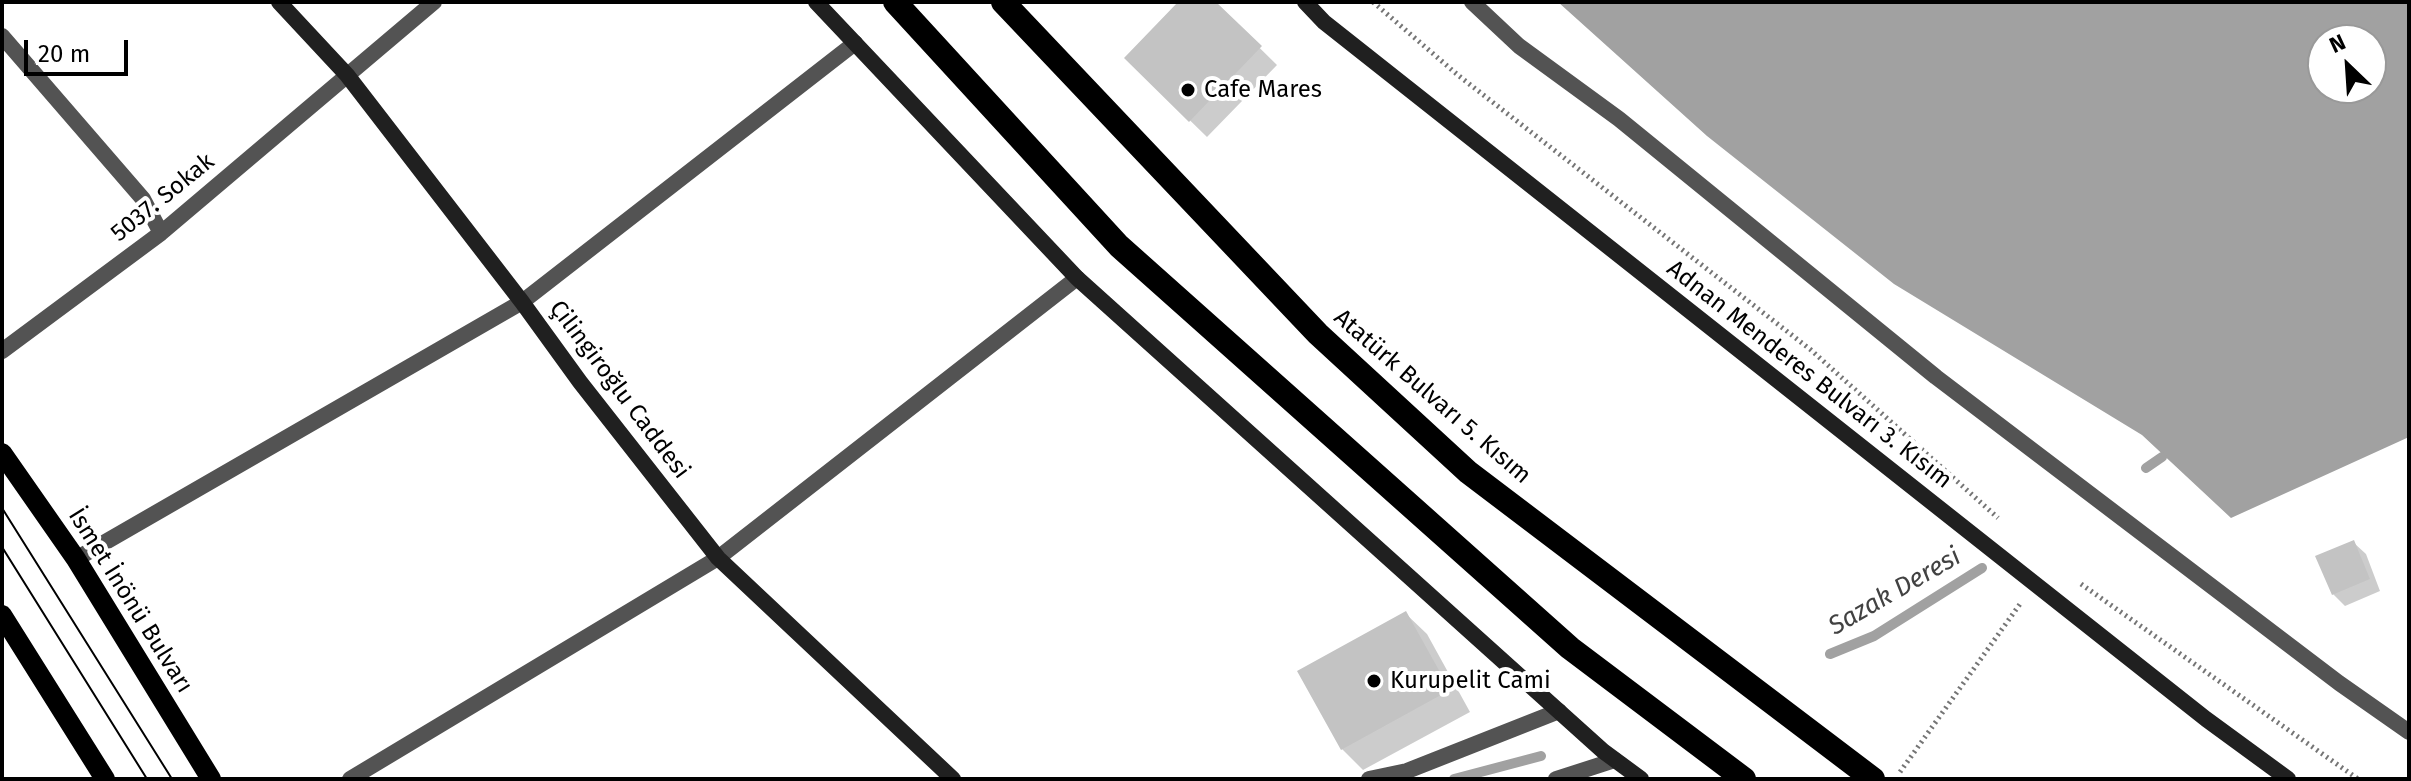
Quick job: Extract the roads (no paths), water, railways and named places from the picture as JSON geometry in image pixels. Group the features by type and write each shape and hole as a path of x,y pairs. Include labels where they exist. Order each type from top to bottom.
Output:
{"highway":[{"path":"895,2 1130,256 1570,648 1744,779"},
{"name":"Atatürk Bulvarı 5. Kısım","path":"1003,2 1318,334 1468,472 1873,779"}],"main road":[{"name":"İsmet İnönü Bulvarı","path":"2,453 76,559 211,779"},
{"path":"2,615 105,779"}],"street":[{"name":"Çilingiroğlu Caddesi","path":"279,2 347,75 718,558 953,779"},
{"name":"5037. Sokak","path":"2,351 161,233 434,2"},
{"path":"816,2 1077,278 1559,711 1641,779"},
{"name":"Adnan Menderes Bulvarı 3. Kısım","path":"1305,2 1324,22 2206,719 2288,779"},
{"path":"1472,2 1519,46 1619,119 1936,377 2339,683 2409,732"},
{"path":"2,36 143,199 161,233"},
{"path":"76,559 522,302 855,43"},
{"path":"350,779 718,558 1077,278"},
{"path":"1369,779 1407,771 1559,711"},
{"path":"1556,779 1615,760"}],"waterway":[{"name":"Sazak Deresi","path":"2146,468 2162,457"},
{"name":"Sazak Deresi","path":"1830,654 1874,636 1982,568"},
{"name":"Sazak Deresi","path":"1454,779 1541,756"}],"tram line":[{"path":"2,508 172,779"},
{"path":"2,547 147,779"}],"place":[{"name":"Cafe Mares","path":"1188,90"},
{"name":"Kurupelit Cami","path":"1374,681"}]}
